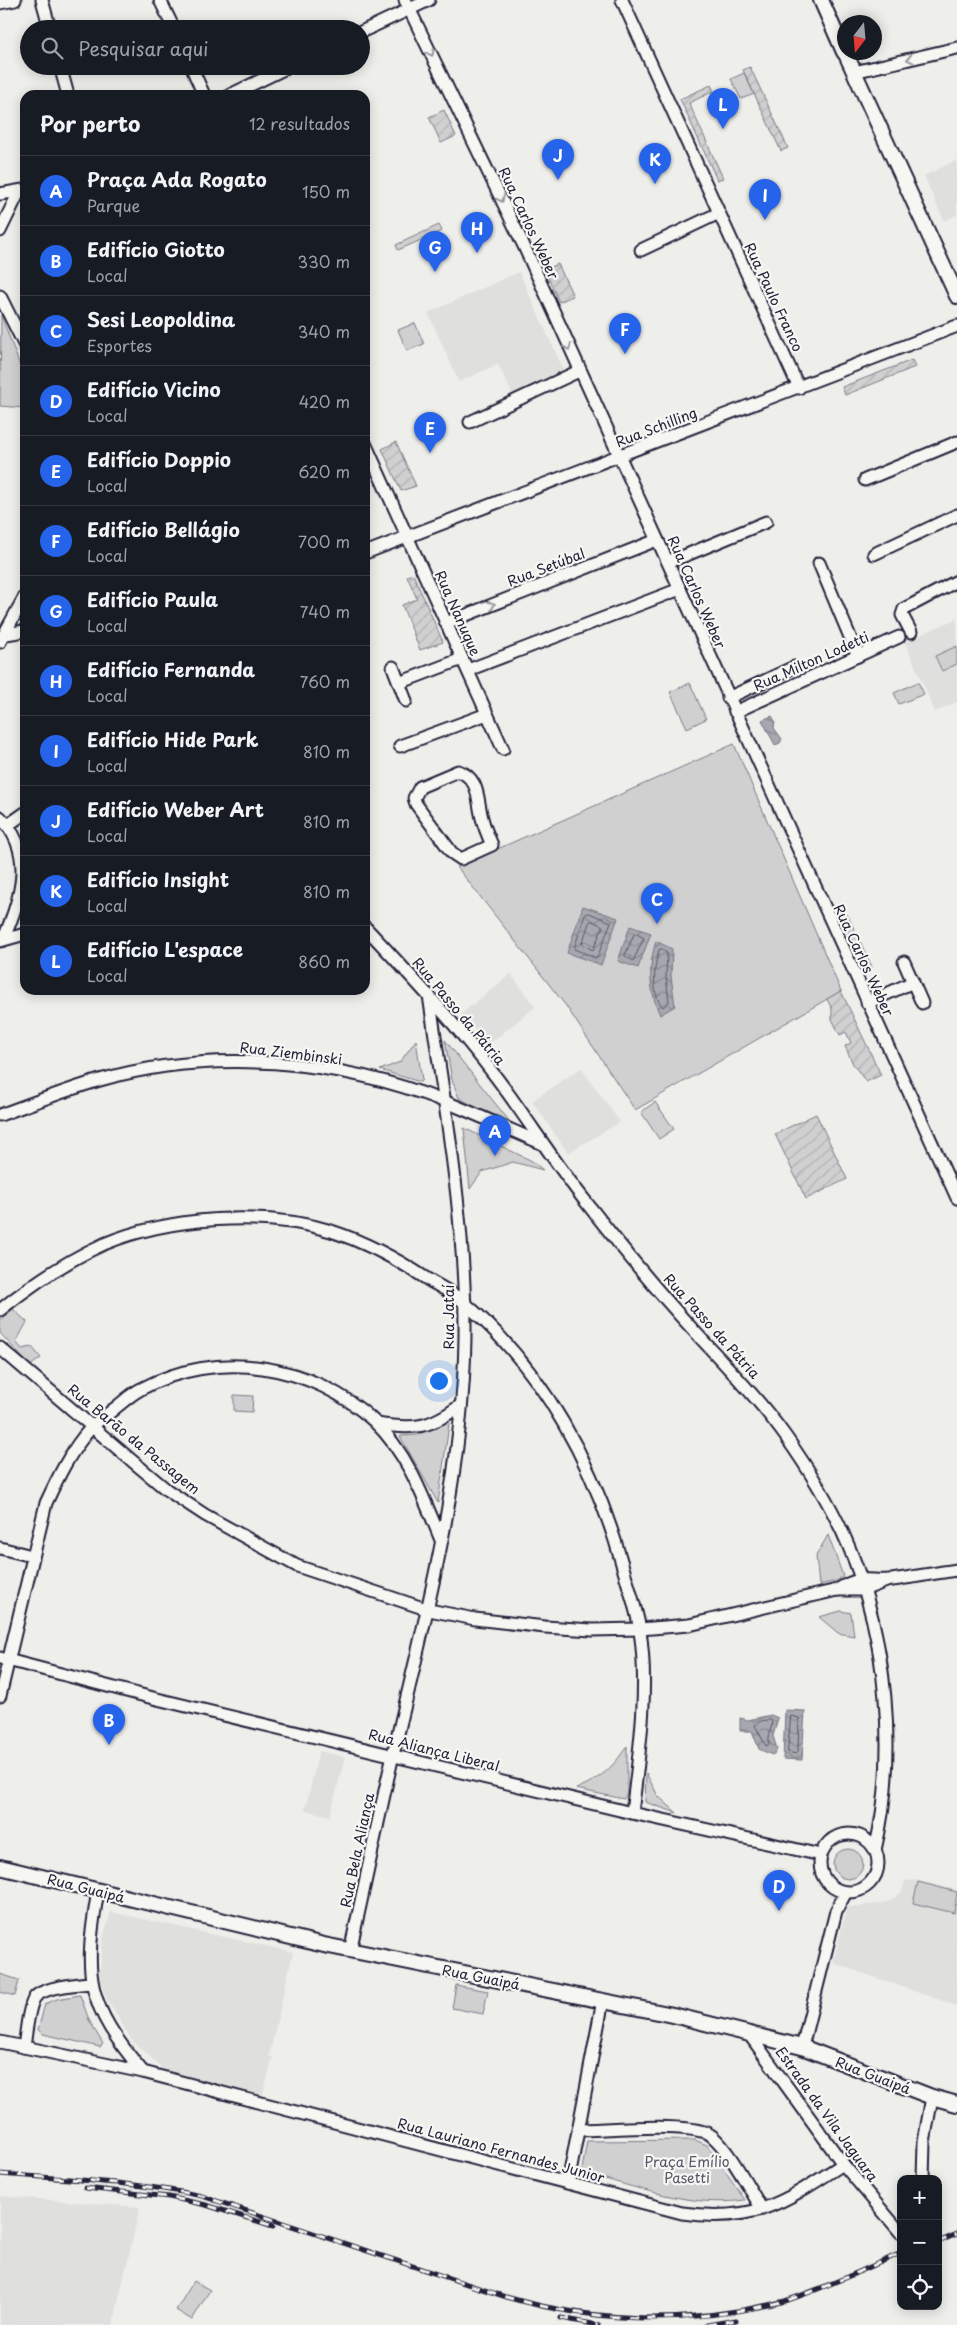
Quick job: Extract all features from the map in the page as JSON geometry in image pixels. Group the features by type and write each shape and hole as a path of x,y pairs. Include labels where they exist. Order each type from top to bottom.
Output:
{"main road":[{"path":"820,0 837,35"},
{"path":"849,60 957,296"},
{"name":"Rua Guaipá","path":"0,1866 350,1950 657,2011 802,2047 932,2097 957,2104"}],"street":[{"path":"0,3 15,0"},
{"path":"42,0 48,20"},
{"path":"160,0 170,20"},
{"path":"370,27 407,5 429,0"},
{"name":"Rua Paulo Franco","path":"622,0 799,388"},
{"name":"Rua Carlos Weber","path":"407,5 523,244 579,371 668,561 728,698 957,1198"},
{"path":"854,72 957,48"},
{"path":"62,75 67,90"},
{"path":"195,75 202,90"},
{"path":"240,90 271,75"},
{"path":"0,194 20,191"},
{"path":"0,231 20,195"},
{"path":"641,250 719,213"},
{"path":"0,296 20,336"},
{"name":"Rua Schilling","path":"370,551 620,457 957,326"},
{"path":"470,422 579,371"},
{"path":"865,480 957,442"},
{"name":"Rua Nanuque","path":"370,454 468,670 680,589"},
{"path":"874,554 957,515"},
{"path":"668,561 766,522"},
{"name":"Rua Setúbal","path":"446,622 657,540"},
{"path":"819,563 858,656"},
{"path":"911,632 902,615 904,609 957,581"},
{"path":"3,638 20,606"},
{"path":"3,638 20,633"},
{"name":"Rua Milton Lodetti","path":"735,712 899,638"},
{"path":"399,683 462,659"},
{"path":"393,667 406,701"},
{"path":"728,698 794,667"},
{"path":"468,670 503,750"},
{"path":"400,746 487,714"},
{"path":"458,771 475,784 479,796 481,816 492,845 458,858 452,853 416,804 415,793 420,787 458,771"},
{"path":"20,815 4,821 17,841 20,850"},
{"path":"2,940 20,898"},
{"name":"Rua Passo da Pátria","path":"370,933 429,994 496,1077 585,1202 639,1268 751,1392 786,1437 821,1490 849,1548 863,1590 880,1666 886,1710 888,1753 882,1812 874,1850"},
{"path":"2,940 20,935"},
{"path":"904,962 922,1003"},
{"path":"868,1004 913,982"},
{"name":"Rua Jataí","path":"393,1756 429,1610 442,1540 461,1405 465,1340 460,1220 429,994"},
{"name":"Rua Ziembinski","path":"0,1115 101,1080 156,1069 217,1061 257,1061 344,1073 393,1085 444,1101 543,1144"},
{"path":"0,1310 58,1270 112,1242 166,1227 205,1221 245,1219 300,1224 355,1239 414,1270 464,1302 500,1337 528,1372 570,1434 586,1465 612,1531 640,1629 642,1702 632,1813"},
{"name":"Rua Barão da Passagem","path":"0,1348 167,1490 252,1543 298,1566 429,1610 484,1620 545,1627 592,1630 640,1629 689,1625 837,1590 859,1579 889,1580 957,1570"},
{"path":"1,1692 4,1659 12,1640 46,1503 60,1474 91,1427 140,1389 170,1376 200,1368 230,1365 264,1367 302,1377 360,1408 377,1424 404,1459 442,1540"},
{"path":"377,1424 418,1427 442,1419 461,1405"},
{"path":"0,1548 32,1556"},
{"name":"Rua Barão da Passagem","path":"837,1590 863,1590 889,1580"},
{"name":"Rua Aliança Liberal","path":"4,1659 393,1756 632,1813 821,1855"},
{"name":"Rua Bela Aliança","path":"350,1950 393,1756"},
{"name":"Rua Passo da Pátria","path":"864,1839 882,1812"},
{"path":"831,1886 846,1892 858,1891 871,1882 878,1867 874,1850 864,1839 847,1834 838,1836 830,1841 821,1855 821,1872 831,1886 836,1911"},
{"path":"98,1891 90,1934 91,1983 105,2021 143,2072"},
{"path":"802,2047 836,1911 846,1892"},
{"path":"24,2047 29,2016 35,1997 44,1992 66,1986 91,1983"},
{"path":"568,2183 603,2000"},
{"name":"Estrada da Vila Jaguara","path":"749,2034 843,2164 897,2228"},
{"name":"Rua Lauriano Fernandes Junior","path":"0,2042 143,2072 682,2213 706,2216 737,2216 762,2209 794,2196 843,2164"},
{"path":"923,2175 924,2142 932,2097"},
{"path":"578,2130 700,2129 712,2136 731,2160 762,2209"}],"shaded area":[{"path":"957,160 957,215 944,221 924,176"},
{"path":"519,272 565,373 513,396 498,364 459,382 428,313"},
{"path":"957,618 957,702 935,712 905,642"},
{"path":"511,974 535,1007 488,1045 461,1014"},
{"path":"581,1068 620,1122 568,1153 532,1101"},
{"path":"319,1751 345,1757 330,1816 305,1810"},
{"path":"915,1880 957,1890 957,2006 833,1963 847,1907 879,1904 892,1900 902,1891 905,1881"},
{"path":"111,1912 293,1952 269,2056 273,2057 262,2097 163,2069 131,2039 107,2000 99,1979 103,1939"},
{"path":"0,2196 140,2207 113,2325 0,2325"}],"green space":[{"path":"750,67 788,148 781,151 743,70"},
{"path":"744,73 754,94 741,99 731,79"},
{"path":"711,85 714,91 689,103 723,178 717,180 680,99"},
{"path":"444,110 456,136 441,143 429,117"},
{"path":"439,225 442,231 398,250 396,245"},
{"path":"558,264 573,296 559,302 545,270"},
{"path":"1,315 20,366 20,408 0,406"},
{"path":"415,323 424,344 407,351 398,330"},
{"path":"912,360 915,367 845,395 842,387"},
{"path":"396,442 416,486 401,491 382,449"},
{"path":"413,574 443,642 420,650 402,605 417,599 407,576"},
{"path":"957,646 957,664 942,671 935,656"},
{"path":"918,682 924,694 899,704 894,693"},
{"path":"690,683 706,719 687,728 670,692"},
{"path":"734,744 841,991 635,1110 566,1006 457,867"},
{"path":"847,914 872,967 866,970 841,917"},
{"path":"841,991 881,1075 866,1082 853,1064 845,1046 851,1043 846,1032 840,1035 832,1019 832,1009 827,999"},
{"path":"416,1040 422,1080 420,1082 380,1070 400,1062"},
{"path":"445,1040 510,1122 490,1115 459,1098 452,1080"},
{"path":"655,1102 674,1129 659,1139 641,1112"},
{"path":"816,1114 847,1179 806,1199 775,1134"},
{"path":"464,1128 532,1161 543,1170 513,1162 482,1172 470,1189"},
{"path":"13,1309 27,1322 16,1342 22,1349 32,1347 41,1358 30,1366 0,1333 0,1320"},
{"path":"234,1395 253,1396 252,1412 234,1411"},
{"path":"450,1417 438,1503 400,1436 418,1435"},
{"path":"828,1535 843,1576 837,1581 819,1585 816,1556"},
{"path":"841,1611 851,1613 854,1636 838,1633 819,1617"},
{"path":"627,1746 627,1792 624,1799 576,1789 605,1772"},
{"path":"646,1773 658,1796 677,1813 645,1802"},
{"path":"848,1849 854,1850 862,1858 862,1870 854,1878 848,1879 842,1878 834,1870 833,1864 834,1858 842,1850"},
{"path":"918,1882 957,1892 954,1913 913,1903"},
{"path":"0,1974 19,1980 15,1996 0,1992"},
{"path":"456,1985 488,1991 483,2014 452,2008"},
{"path":"80,1995 89,2020 103,2044 100,2047 43,2034 38,2030 45,2004 57,1999"},
{"name":"Praça Emílio Pasetti","path":"695,2140 707,2145 745,2200 725,2202 684,2199 584,2173 582,2170 587,2141"},
{"path":"194,2281 210,2290 192,2320 176,2310"}],"water":[{"path":"772,716 775,721 774,728 782,739 780,743 775,745 762,720"},
{"path":"583,906 618,918 601,965 567,953"},
{"path":"630,926 651,933 638,968 618,961"},
{"path":"656,941 672,949 671,976 675,1006 660,1015 656,1006 651,978 653,951"},
{"path":"785,1710 805,1711 802,1760 783,1759"},
{"path":"771,1715 778,1718 773,1736 777,1749 772,1755 759,1749 752,1731 740,1731 740,1718 748,1720"}],"railway":[{"path":"0,2174 127,2184 202,2196 506,2297 541,2306 611,2316 680,2317 750,2309 800,2296 897,2255"},
{"path":"85,2188 169,2197 206,2205 273,2226"},
{"path":"942,2240 957,2234"},
{"path":"561,2318 598,2325"},
{"path":"707,2325 736,2320"}],"place":[{"name":"Edifício L'espace","path":"723,129"},
{"name":"Edifício Weber Art","path":"558,180"},
{"name":"Edifício Insight","path":"655,184"},
{"name":"Edifício Hide Park","path":"765,220"},
{"name":"Edifício Fernanda","path":"477,253"},
{"name":"Edifício Paula","path":"435,272"},
{"name":"Edifício Bellágio","path":"625,354"},
{"name":"Edifício Doppio","path":"430,453"},
{"name":"Sesi Leopoldina","path":"657,924"},
{"name":"Praça Ada Rogato","path":"495,1156"},
{"name":"Edifício Giotto","path":"109,1745"},
{"name":"Edifício Vicino","path":"779,1911"}]}
